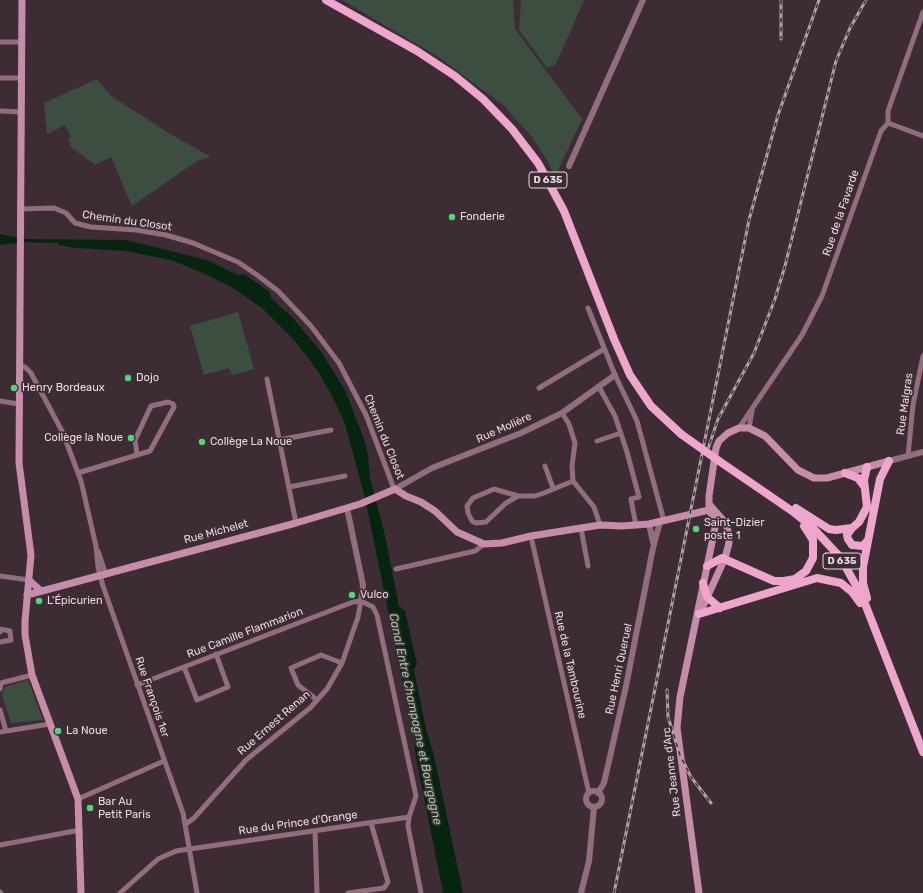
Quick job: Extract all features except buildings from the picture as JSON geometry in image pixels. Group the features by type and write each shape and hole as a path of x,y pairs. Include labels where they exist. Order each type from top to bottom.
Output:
{"main road":[{"path":"22,0 19,463 31,543 25,635 32,675 78,799 81,893"},
{"name":"D 635","path":"326,0 417,51 455,76 483,99 512,129 538,163 564,210 614,339 630,375 651,406 680,434 744,477 812,527 840,557 862,596 923,752"},
{"path":"395,488 406,496 421,502 435,511 457,532 484,544 502,543 600,525 636,526 662,522 709,507 710,479 716,448 723,436 739,428 749,428 765,436 802,473 819,479 889,461"},
{"path":"888,661 863,583 863,567 880,479 889,461"},
{"path":"868,467 876,472 880,479"},
{"path":"868,467 864,476 864,486 867,500 864,515 847,535 852,545 863,546 868,540"},
{"path":"845,473 858,478 864,486"},
{"path":"744,477 782,499 825,527 836,530 852,528"},
{"name":"Rue Michelet","path":"28,595 296,523 360,504 395,488"},
{"path":"707,566 719,558 725,558 764,577 774,581 784,582 799,577 812,563 814,546 811,534 804,526 759,488"},
{"name":"Rue Jeanne d'Arc","path":"695,626 725,558 729,543 728,531 719,514 709,507"},
{"name":"Rue Jeanne d'Arc","path":"699,893 677,728 680,697 715,525 709,507"},
{"path":"763,595 766,584 764,577"},
{"path":"700,614 818,578 833,580 847,587 860,604 898,686"},
{"path":"29,580 41,591"},
{"path":"703,583 707,597 720,608"}],"street":[{"path":"569,166 642,0"},
{"name":"Rue de la Favarde","path":"739,428 813,315 828,280 880,131 888,123 888,111 923,12"},
{"path":"0,42 21,42"},
{"path":"0,78 21,78"},
{"path":"0,111 21,112"},
{"path":"888,123 923,136"},
{"name":"Chemin du Closot","path":"20,210 54,208 66,213 75,223 91,227 136,230 166,235 193,243 238,262 257,275 278,291 312,326 339,363 366,415 395,488"},
{"path":"588,308 615,375 637,421 662,522"},
{"path":"539,388 604,349"},
{"name":"Rue Malgras","path":"908,456 913,405 923,356"},
{"name":"Rue François 1er","path":"19,365 31,373 62,433 78,473 103,576 137,685 186,824 190,849"},
{"name":"Rue Molière","path":"395,488 432,468 521,433 562,412 615,375"},
{"path":"267,379 296,523"},
{"path":"599,387 608,402 622,434 639,497 631,499 636,526"},
{"path":"0,401 19,404"},
{"path":"78,473 150,451 174,407 170,402 151,406 135,440 138,454"},
{"name":"Rue de la Favarde","path":"749,428 752,410"},
{"path":"562,412 575,443 572,466 573,481 594,507 600,525"},
{"path":"279,440 331,430"},
{"path":"597,441 622,434"},
{"path":"889,461 923,452"},
{"path":"545,466 553,488"},
{"path":"289,487 345,476"},
{"path":"518,496 506,503 486,522 476,523 472,521 468,513 467,506 472,498 494,489 518,496 535,496 573,481"},
{"path":"347,508 363,585 361,601 373,607 376,611 416,796 409,817 408,826 421,893"},
{"name":"Rue Henri Queruel","path":"598,793 604,783 626,686 653,548 662,522"},
{"name":"Rue Henri Queruel","path":"649,524 653,548"},
{"path":"582,528 588,566"},
{"name":"Rue de la Tambourine","path":"532,541 589,793"},
{"path":"396,569 475,551 484,544"},
{"path":"0,576 29,580"},
{"name":"Rue Camille Flammarion","path":"137,685 353,602 361,601"},
{"name":"Rue Ernest Renan","path":"186,824 194,818 246,760 310,708 327,689 342,663 358,618 361,601"},
{"path":"0,632 0,630 10,631 10,640 0,642"},
{"path":"184,667 197,700 228,687 216,654"},
{"path":"317,700 298,685 291,668 321,655 342,663"},
{"path":"0,689 1,683 32,675"},
{"path":"0,710 6,731"},
{"path":"0,732 50,724"},
{"path":"78,799 164,761"},
{"path":"593,791 601,796 601,801 594,807 586,802 589,793 593,791"},
{"path":"581,893 589,861 594,807"},
{"name":"Rue du Prince d'Orange","path":"120,893 163,855 190,849 409,817"},
{"path":"348,893 384,888 388,882 371,823"},
{"path":"0,845 80,830"},
{"path":"315,831 316,893"},
{"path":"190,849 197,893"}],"shaded area":[{"path":"342,0 513,0 515,29 582,119 555,177 548,162 532,137 503,105 437,56"},
{"path":"521,0 584,0 555,65 547,68 519,30"},
{"path":"97,79 111,96 172,135 211,157 197,161 132,206 111,157 95,165 71,147 68,139 71,137 65,125 47,134 44,103"},
{"path":"238,312 254,369 232,375 229,368 204,375 190,326"},
{"path":"28,680 43,720 11,723 2,695 5,687"}],"water":[{"name":"Canal Entre Champagne et Bourgogne","path":"0,234 24,239 126,240 207,260 238,275 244,274 270,292 271,298 293,318 322,353 346,392 365,442 370,478 384,531 399,606 405,611 417,664 414,670 426,729 434,755 463,893 443,893 416,758 413,732 365,498 345,424 318,371 295,341 262,308 233,288 203,273 171,260 126,251 77,248 58,245 58,243 24,242 0,245"}],"railway":[{"path":"781,0 781,39"},
{"path":"614,893 749,220 778,115 819,0"},
{"path":"707,452 718,419 754,353 775,299 785,266 836,61 850,28 866,0"},
{"path":"667,690 668,717 680,755 691,777 711,803"}],"place":[{"name":"Fonderie","path":"452,217"},
{"name":"Dojo","path":"128,378"},
{"name":"Henry Bordeaux","path":"14,388"},
{"name":"Collège la Noue","path":"131,438"},
{"name":"Collège La Noue","path":"202,442"},
{"name":"Saint-Dizier poste 1","path":"696,529"},
{"name":"Vulco","path":"352,595"},
{"name":"L'Épicurien","path":"39,601"},
{"name":"La Noue","path":"58,731"},
{"name":"Bar Au Petit Paris","path":"90,808"}]}
